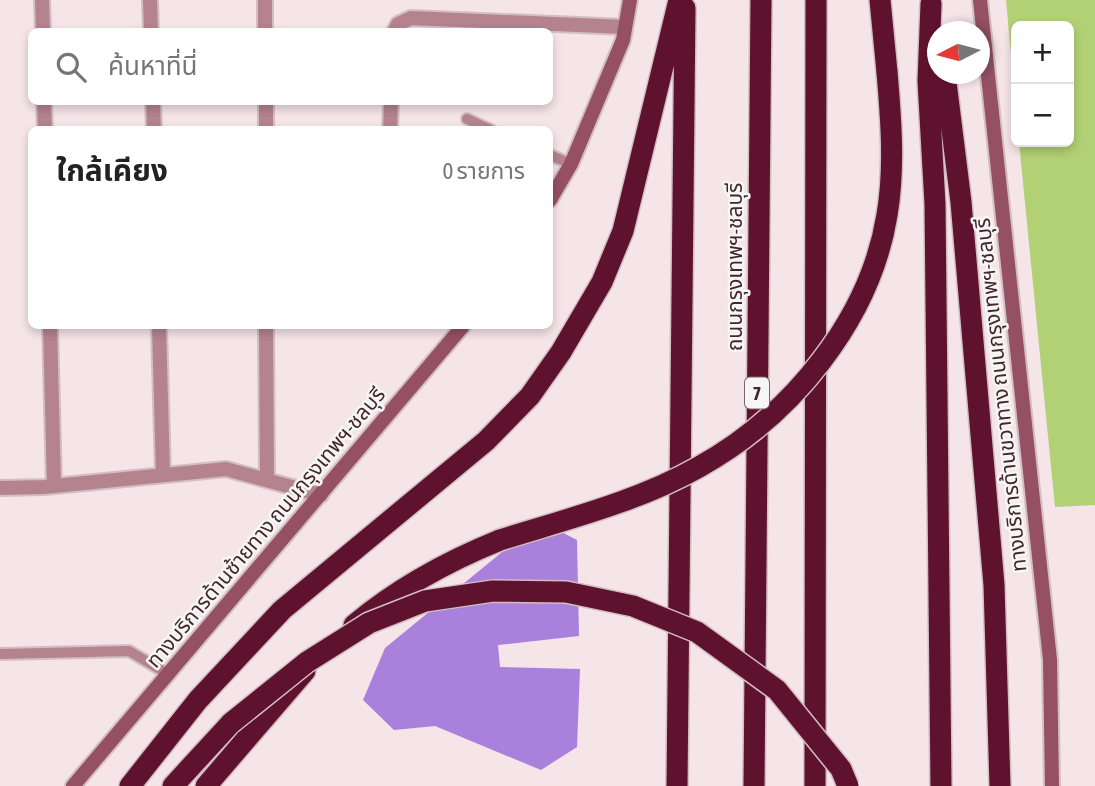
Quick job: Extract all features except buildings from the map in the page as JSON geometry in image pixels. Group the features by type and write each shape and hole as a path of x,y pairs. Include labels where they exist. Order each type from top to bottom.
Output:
{"highway":[{"path":"130,786 198,700 282,610 486,442 530,396 561,352 603,282 623,230 679,0"},
{"path":"677,786 685,0"},
{"name":"ถนนกรุงเทพฯ-ชลบุรี","path":"754,786 761,0"},
{"path":"815,786 816,0"},
{"path":"206,786 322,653 356,622 401,591 464,555 500,540 617,503 686,474 740,442 778,409 805,380 832,346 869,283 887,216 892,142 880,0"},
{"path":"931,2 934,21"},
{"path":"931,2 928,82 934,204 941,786"},
{"path":"946,84 961,202 994,585 1000,786"},
{"path":"173,786 231,723 307,662 369,623 425,601 494,591 566,592 633,606 697,632 776,690 841,769 848,786"}],"main road":[{"path":"553,195 571,164 622,40 630,0"},
{"name":"ทางบริการด้านขวาทาง ถนนกรุงเทพฯ-ชลบุรี","path":"980,0 1050,660 1052,786"},
{"name":"ทางบริการด้านซ้ายทาง ถนนกรุงเทพฯ-ชลบุรี","path":"73,786 460,329"}],"street":[{"path":"42,0 43,28"},
{"path":"150,0 151,28"},
{"path":"265,0 265,28"},
{"path":"396,28 398,24 411,18 625,27"},
{"path":"44,105 45,126"},
{"path":"153,105 154,126"},
{"path":"266,105 266,126"},
{"path":"390,126 391,105"},
{"path":"50,329 54,486"},
{"path":"159,329 163,475"},
{"path":"266,329 267,480"},
{"path":"0,488 54,486 226,469 321,495"}],"lane":[{"path":"467,119 482,126"},
{"path":"553,156 571,164"},
{"path":"0,654 129,650 168,674"}],"green space":[{"path":"1006,0 1095,0 1095,505 1055,507 1019,147 1074,147 1074,21 1011,21 1011,54"}],"shaded area":[{"path":"540,521 577,540 579,636 498,645 500,667 580,669 577,747 541,770 435,726 394,730 363,700 385,648"}]}
